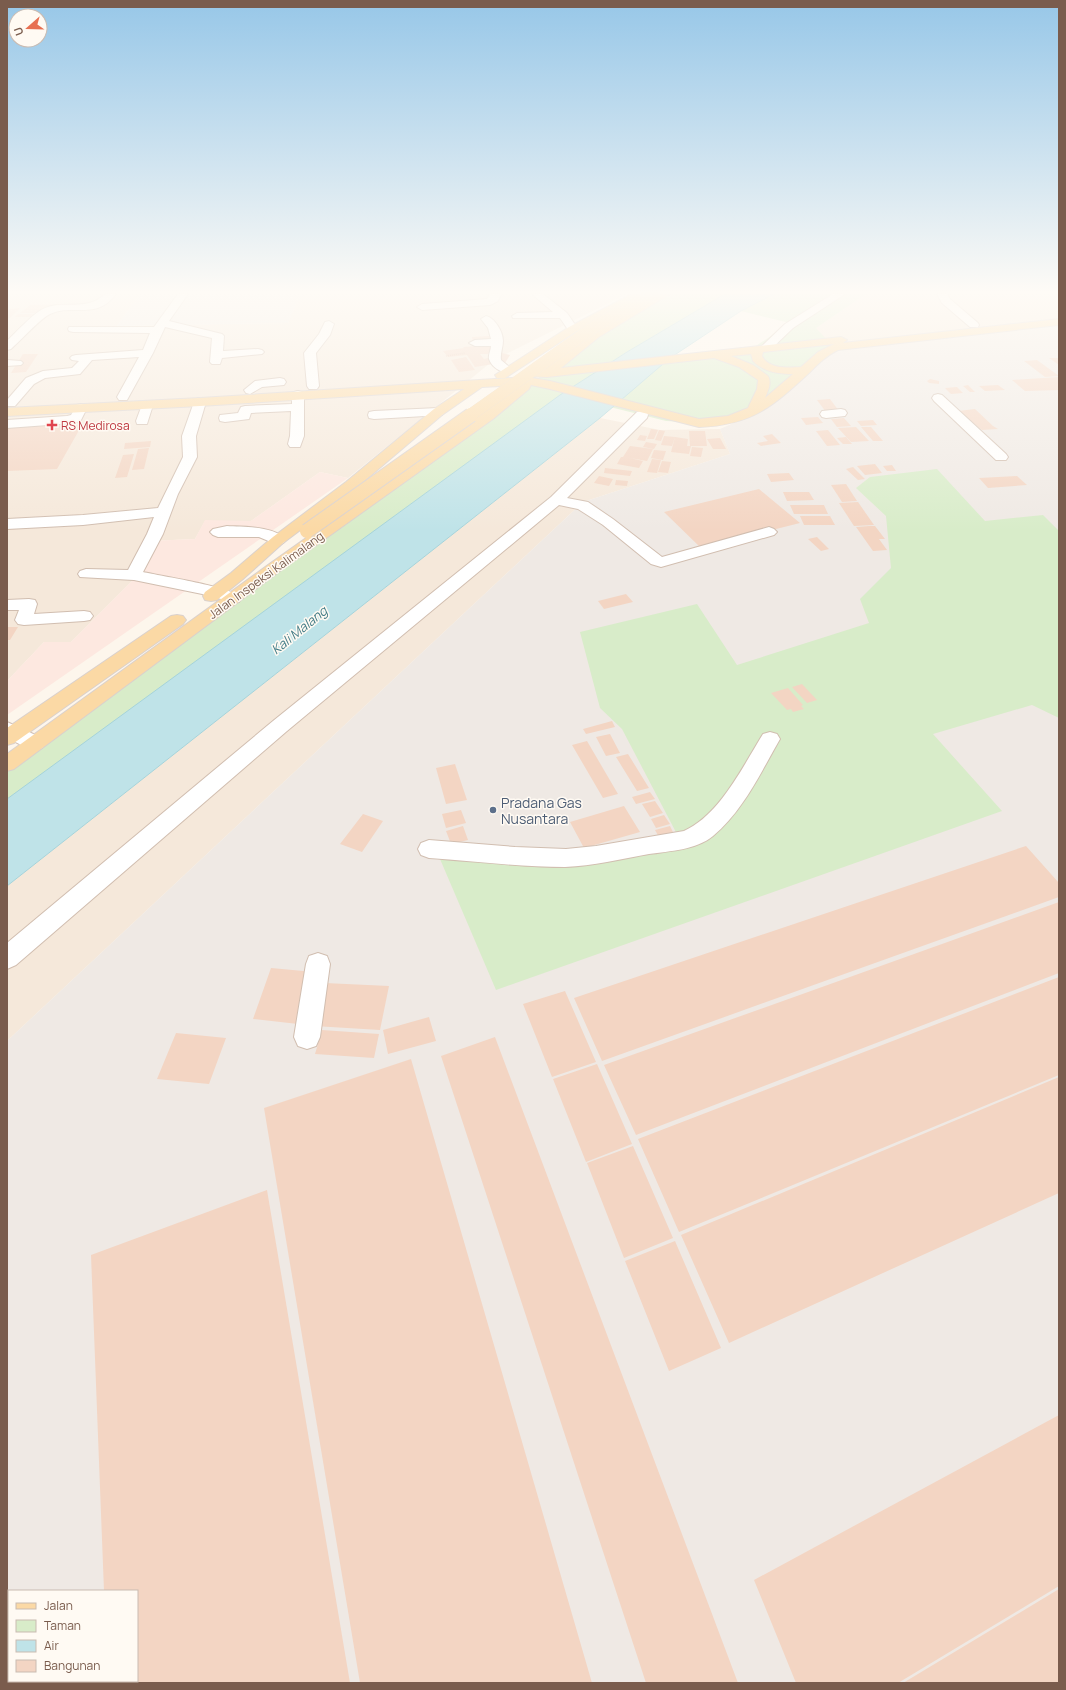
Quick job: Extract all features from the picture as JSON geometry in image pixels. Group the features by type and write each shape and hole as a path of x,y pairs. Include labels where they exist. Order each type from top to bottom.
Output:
{"main road":[{"name":"Jalan Inspeksi Kalimalang","path":"7,764 36,743 224,595 259,556 350,485 438,412 503,373"},
{"path":"259,556 305,532 392,472 530,373"},
{"path":"297,401 547,373"},
{"path":"753,412 763,389 764,379 758,373"},
{"path":"8,406 81,408 200,402 247,399 313,386 495,378 526,381 546,388 673,422 699,423 719,422 737,418 753,412 768,402 802,373"},
{"path":"495,378 525,386 546,388"},
{"name":"Jalan Inspeksi Kalimalang","path":"10,733 161,632 274,568 444,448 525,386"},
{"path":"8,406 123,396 247,399"},
{"path":"274,568 305,532"}],"street":[{"path":"8,406 30,381 44,375 68,373"},
{"path":"123,396 136,373"},
{"path":"312,373 313,386"},
{"path":"495,373 495,378"},
{"path":"225,418 244,416 247,399 259,384 280,382"},
{"path":"938,398 1001,456"},
{"path":"247,399 297,401 297,436 294,444"},
{"path":"134,575 155,534 171,494 190,457 189,436 200,402"},
{"path":"142,421 147,405"},
{"path":"7,424 70,420 76,417 81,408"},
{"path":"7,958 286,721 556,500 630,410"},
{"path":"374,415 438,412"},
{"path":"826,414 841,413"},
{"path":"556,500 583,505 608,522 657,561 662,562 770,532"},
{"path":"7,524 83,520 164,512"},
{"path":"218,532 262,533 278,540"},
{"path":"86,574 134,575 224,595"},
{"path":"7,605 29,604 24,620 84,616"},
{"path":"10,733 36,743"},
{"path":"429,850 467,851 518,857 567,858 589,856 690,838 705,830 729,805 770,739"},
{"path":"307,1037 318,964"}],"shaded area":[{"path":"7,373 478,373 348,478 320,472 251,521 205,521 195,539 149,541 139,574 71,642 44,642 7,681"},
{"path":"805,373 1059,373 1059,1683 7,1683 7,1041 583,502 730,454 720,429 761,411"},
{"path":"600,418 660,430 720,429 730,454 583,502 7,1041 7,886"},
{"path":"320,472 348,478 7,715 7,681 44,642 71,642 139,574 149,541 195,539 205,520 251,521"}],"green space":[{"path":"547,373 800,373 763,405 707,423 666,421 562,395 7,800 7,764 531,382"},
{"path":"937,469 985,521 1043,515 1059,531 1059,718 1032,705 933,734 1002,811 496,990 437,852 561,855 679,838 622,729 600,708 580,632 697,604 737,665 869,623 860,599 891,568 886,516 856,488 870,477"}],"water":[{"name":"Kali Malang","path":"594,373 653,373 600,418 7,886 7,799 560,395"}],"building":[{"path":"1040,373 1055,373 1059,376 1045,377"},
{"path":"1059,377 1059,390 1025,391 1012,380"},
{"path":"930,379 939,381 939,384 929,383 927,381"},
{"path":"968,385 975,392 970,392 963,386"},
{"path":"998,385 1005,390 985,391 979,386"},
{"path":"957,387 963,393 951,394 945,388"},
{"path":"830,399 839,411 826,412 817,400"},
{"path":"975,409 998,429 982,430 958,411"},
{"path":"818,417 823,423 806,425 801,418"},
{"path":"844,418 851,426 837,427 831,419"},
{"path":"873,420 877,425 861,426 857,421"},
{"path":"82,425 57,469 7,471 7,427"},
{"path":"856,427 869,441 851,442 838,428"},
{"path":"861,427 871,427 883,441 873,441"},
{"path":"651,429 658,430 654,439 647,439"},
{"path":"659,430 665,431 661,441 655,440"},
{"path":"828,430 840,445 827,446 816,431"},
{"path":"689,431 705,431 707,446 690,446"},
{"path":"772,434 781,443 761,446 757,443 768,441 763,436"},
{"path":"640,435 647,436 645,441 637,440"},
{"path":"664,436 675,437 672,446 661,445"},
{"path":"675,437 688,439 687,446 691,446 689,454 671,452"},
{"path":"846,437 852,444 843,444 837,438"},
{"path":"720,438 726,449 713,449 707,439"},
{"path":"151,441 150,447 124,449 125,443"},
{"path":"646,442 657,444 654,449 643,447"},
{"path":"630,446 653,449 647,461 630,458 643,461 639,468 617,464"},
{"path":"692,447 703,448 701,457 690,456"},
{"path":"149,448 144,469 132,470 138,449"},
{"path":"654,450 666,451 663,460 651,458"},
{"path":"134,454 127,477 115,478 123,455"},
{"path":"652,459 661,460 657,473 647,472"},
{"path":"662,461 671,462 668,473 658,472"},
{"path":"875,464 882,473 865,475 857,466"},
{"path":"892,465 896,471 887,471 883,466"},
{"path":"853,467 865,479 858,480 846,469"},
{"path":"605,468 632,471 630,476 604,473"},
{"path":"789,473 794,480 771,482 767,474"},
{"path":"599,476 613,479 609,486 594,483"},
{"path":"1017,476 1027,485 988,488 979,478"},
{"path":"616,480 628,481 627,486 615,485"},
{"path":"846,484 857,501 842,502 831,485"},
{"path":"759,489 800,523 701,548 664,512"},
{"path":"783,492 809,492 814,500 787,501"},
{"path":"858,502 874,525 854,526 839,503"},
{"path":"790,505 824,505 828,514 794,514"},
{"path":"800,516 830,516 835,525 804,525"},
{"path":"875,526 885,539 879,539 887,550 873,551 856,527"},
{"path":"817,537 829,549 821,551 808,539"},
{"path":"626,594 633,602 604,609 598,601"},
{"path":"7,627 18,627 10,640 7,640"},
{"path":"802,684 817,700 807,703 792,687"},
{"path":"788,688 803,705 801,706 804,709 793,712 791,709 787,710 771,693"},
{"path":"612,721 615,727 586,734 583,729"},
{"path":"610,734 620,753 606,756 596,737"},
{"path":"587,741 618,794 603,798 572,745"},
{"path":"628,754 649,788 637,791 616,757"},
{"path":"455,764 467,800 446,804 436,768"},
{"path":"650,792 655,799 636,804 632,797"},
{"path":"655,801 663,813 650,817 642,804"},
{"path":"624,806 640,832 584,848 570,822"},
{"path":"461,810 466,823 446,828 442,814"},
{"path":"363,814 383,821 362,852 340,844"},
{"path":"664,815 670,824 656,828 651,819"},
{"path":"463,826 468,840 451,844 446,831"},
{"path":"670,826 675,836 660,839 655,830"},
{"path":"1026,846 1059,883 1059,897 602,1061 574,998"},
{"path":"1059,902 1059,973 636,1135 604,1065"},
{"path":"271,968 314,972 298,1024 253,1019"},
{"path":"1059,977 1059,1075 679,1232 638,1139"},
{"path":"325,983 389,986 380,1030 314,1026"},
{"path":"565,991 596,1062 552,1077 523,1004"},
{"path":"429,1017 436,1041 388,1054 383,1030"},
{"path":"322,1030 379,1034 374,1058 315,1054"},
{"path":"176,1033 226,1038 209,1084 157,1079"},
{"path":"495,1037 738,1683 646,1683 441,1056"},
{"path":"411,1059 592,1683 360,1683 264,1108"},
{"path":"597,1064 632,1144 586,1162 553,1079"},
{"path":"1059,1077 1059,1193 729,1343 681,1235"},
{"path":"633,1146 673,1238 624,1258 587,1163"},
{"path":"267,1190 350,1683 108,1683 138,1682 138,1590 104,1590 91,1255"},
{"path":"675,1241 721,1348 669,1371 625,1261"},
{"path":"1059,1415 1059,1586 898,1683 796,1683 754,1580"},
{"path":"1059,1589 1059,1683 903,1683"}],"place":[{"name":"RS Medirosa","path":"52,425"},
{"name":"Pradana Gas Nusantara","path":"493,810"}]}
